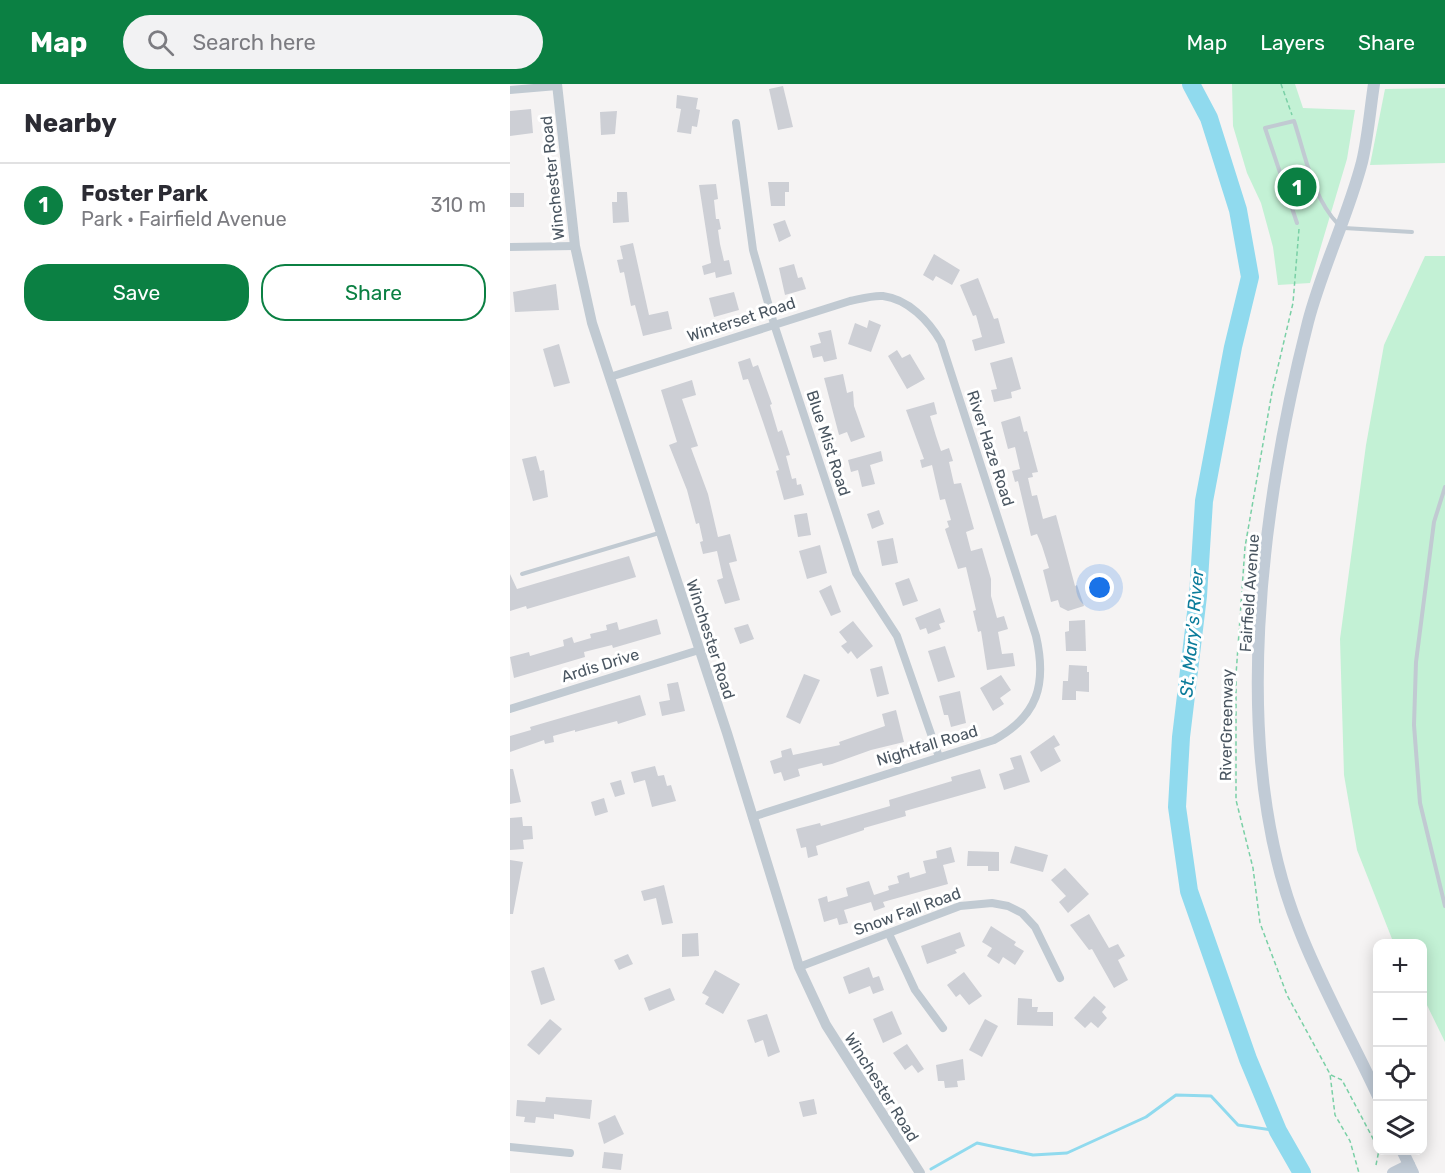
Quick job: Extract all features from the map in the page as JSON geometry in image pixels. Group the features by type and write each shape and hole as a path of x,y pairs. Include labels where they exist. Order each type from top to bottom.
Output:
{"main road":[{"name":"Fairfield Avenue","path":"1373,1087 1298,928 1278,860 1266,800 1259,742 1262,613 1278,473 1291,397 1309,319 1362,162 1374,84"},
{"path":"1393,1173 1411,1169 1404,1155"}],"street":[{"path":"510,90 557,85"},
{"name":"Winchester Road","path":"557,85 575,246 592,323 800,967 826,1025 920,1173"},
{"name":"Blue Mist Road","path":"736,123 753,250 774,324 856,573 897,636 939,757"},
{"path":"510,247 575,246"},
{"name":"Winterset Road","path":"610,377 850,301 883,296"},
{"name":"River Haze Road","path":"883,296 909,306 932,326 941,342 1036,636"},
{"name":"Nightfall Road","path":"752,817 994,740 1014,729 1028,715 1036,695 1041,669 1036,636"},
{"name":"Ardis Drive","path":"510,709 699,650"},
{"name":"Snow Fall Road","path":"800,967 960,906 980,902 1008,906 1022,913 1035,927 1060,978"},
{"path":"889,934 915,990 943,1028"},
{"path":"510,1147 570,1153"}],"lane":[{"path":"1297,223 1265,128 1294,121 1316,186 1332,218 1340,227 1353,230 1412,232"},
{"path":"1287,195 1316,186"},
{"path":"1445,487 1434,522 1416,662 1414,725 1420,803 1445,906"},
{"path":"522,574 660,533"}],"path":[{"path":"1281,84 1294,121"},
{"name":"RiverGreenway","path":"1297,223 1300,240 1293,303 1272,392 1245,548 1236,675 1236,800 1253,868 1260,923 1266,942 1287,995 1330,1074 1335,1115 1350,1141 1359,1173"},
{"path":"1330,1074 1342,1080 1373,1139"},
{"path":"1376,1165 1377,1155"}],"green space":[{"path":"1232,84 1295,84 1303,108 1355,110 1347,159 1310,283 1278,285 1273,247 1261,203 1247,173 1233,126"},
{"path":"1445,88 1445,163 1370,165 1385,89"},
{"path":"1425,256 1445,256 1445,1042 1427,1005 1427,939 1392,939 1357,850 1344,775 1340,639 1366,445 1384,345"}],"building":[{"path":"783,86 793,127 778,130 769,89"},
{"path":"677,95 698,98 696,109 700,110 697,127 692,126 691,134 677,132 681,109 676,108"},
{"path":"531,109 533,133 510,136 510,111"},
{"path":"617,111 615,134 601,135 600,112"},
{"path":"768,182 789,182 789,192 785,192 785,206 771,206"},
{"path":"716,184 718,199 714,200 716,219 719,219 721,229 718,230 720,244 724,261 729,260 732,274 716,278 715,272 704,275 702,266 711,263 699,185"},
{"path":"617,192 627,192 629,222 613,223 612,202 617,202"},
{"path":"510,193 524,193 524,207 510,207"},
{"path":"785,220 791,236 779,242 773,224"},
{"path":"633,243 649,315 668,311 672,329 643,336 635,305 631,306 624,272 620,273 617,260 623,259 620,246"},
{"path":"934,254 960,270 952,285 936,276 933,281 923,275"},
{"path":"794,264 798,278 802,277 806,289 785,295 779,268"},
{"path":"978,278 994,319 998,318 1005,343 975,351 972,340 982,337 976,315 973,316 960,285"},
{"path":"556,284 559,310 515,312 513,292"},
{"path":"734,292 739,310 714,317 709,298"},
{"path":"869,320 881,325 871,352 848,344 855,323 867,328"},
{"path":"831,330 837,359 824,362 822,356 813,358 810,346 821,343 818,333"},
{"path":"559,344 570,383 554,387 543,349"},
{"path":"897,350 902,358 910,354 925,379 907,389 888,356"},
{"path":"1012,357 1021,389 1011,392 1012,398 994,402 991,390 997,389 990,363"},
{"path":"750,358 753,367 758,365 772,404 770,405 778,432 782,430 790,455 786,456 792,479 796,478 797,485 801,484 804,495 784,500 776,471 779,470 748,379 743,380 738,362"},
{"path":"843,374 847,393 853,391 854,406 865,437 851,442 847,432 839,435 824,378"},
{"path":"692,380 696,395 682,399 698,446 691,448 708,494 718,537 730,534 737,561 729,563 740,600 725,604 717,580 723,578 717,551 703,554 699,523 696,524 687,490 669,445 677,442 661,390"},
{"path":"934,402 937,414 930,416 936,436 941,451 949,448 953,461 949,462 954,484 961,483 974,529 966,532 971,551 982,548 991,579 991,596 997,618 1004,616 1008,629 998,632 1002,654 1013,653 1015,666 987,670 981,631 978,632 973,611 976,610 966,567 958,569 945,529 949,527 947,521 951,520 945,499 940,500 932,465 922,468 920,460 924,459 906,410"},
{"path":"1020,416 1024,432 1027,431 1038,472 1032,473 1033,477 1028,478 1032,496 1037,495 1043,519 1056,515 1075,586 1077,585 1084,606 1068,611 1060,607 1058,600 1051,602 1043,570 1049,568 1037,534 1031,536 1018,481 1015,482 1012,471 1020,469 1015,447 1008,449 1001,422"},
{"path":"881,451 883,461 870,465 875,484 862,487 858,470 851,472 848,460"},
{"path":"536,456 540,471 544,470 548,497 533,501 522,459"},
{"path":"879,510 884,524 872,529 867,514"},
{"path":"807,513 811,535 798,537 794,515"},
{"path":"893,538 898,563 882,566 877,541"},
{"path":"820,545 827,573 807,579 799,551"},
{"path":"629,556 636,577 527,609 526,606 510,611 510,574 517,589"},
{"path":"909,578 918,601 903,606 895,583"},
{"path":"831,585 841,612 831,616 819,591"},
{"path":"940,608 945,622 939,624 941,629 928,634 926,628 920,630 915,618"},
{"path":"657,619 661,634 613,648 612,645 584,652 585,657 514,678 510,657 529,652 530,656 564,646 563,640 572,637 574,643 591,638 590,634 607,630 606,625 617,622 619,630"},
{"path":"1085,620 1086,651 1066,651 1065,632 1069,631 1069,621"},
{"path":"853,621 873,646 857,659 851,651 848,654 841,646 847,642 839,632"},
{"path":"748,624 754,639 740,644 734,628"},
{"path":"945,646 955,677 938,682 928,651"},
{"path":"1069,665 1087,666 1089,692 1076,691 1076,700 1062,700 1063,681 1068,681"},
{"path":"882,666 889,694 877,697 870,669"},
{"path":"804,674 820,680 800,724 786,717"},
{"path":"1001,675 1011,690 1000,698 1004,704 993,711 980,688"},
{"path":"678,682 685,711 662,716 659,702 670,700 667,684"},
{"path":"960,691 966,723 951,727 948,715 944,715 939,696"},
{"path":"640,695 646,715 618,724 617,721 575,732 575,730 553,736 554,742 545,744 544,740 510,752 510,736 531,730 530,727"},
{"path":"896,710 904,742 871,750 832,764 823,766 822,763 798,769 800,776 784,781 781,772 774,774 770,761 782,757 781,751 791,748 793,755 840,745 839,742 885,726 882,714"},
{"path":"1054,735 1060,745 1054,748 1061,761 1041,772 1030,752"},
{"path":"1021,755 1030,782 1004,790 999,774 1014,769 1010,758"},
{"path":"655,766 658,776 664,775 667,786 671,785 676,801 652,807 645,780 634,783 631,772"},
{"path":"510,769 513,769 521,802 510,804"},
{"path":"980,769 986,788 905,811 906,816 864,828 864,830 816,846 818,855 808,858 806,847 801,848 796,829 820,823 821,826 890,806 889,800 952,781 951,777"},
{"path":"621,780 625,794 615,797 610,783"},
{"path":"604,798 608,812 595,816 591,802"},
{"path":"522,817 523,826 532,826 533,839 523,840 524,849 510,850 510,818"},
{"path":"1015,846 1048,855 1043,872 1010,863"},
{"path":"951,847 955,862 943,865 948,884 883,902 885,907 874,911 871,902 844,910 848,923 839,925 837,918 824,922 818,899 827,896 828,902 848,896 846,888 869,881 874,895 889,890 888,886 899,883 897,876 909,872 910,878 926,873 923,861 937,858 936,851"},
{"path":"968,851 999,852 999,871 988,871 988,866 967,866"},
{"path":"510,860 523,862 513,914 510,914"},
{"path":"1065,868 1089,894 1068,913 1059,902 1066,896 1051,880"},
{"path":"664,885 673,923 662,925 656,898 644,901 641,891"},
{"path":"1089,914 1109,948 1118,944 1125,956 1118,960 1128,980 1114,988 1092,949 1089,950 1070,925"},
{"path":"991,926 1016,942 1014,945 1024,951 1015,965 1003,957 999,964 987,956 992,948 982,942"},
{"path":"960,932 965,946 955,950 957,953 927,964 921,946"},
{"path":"698,933 699,956 682,957 682,934"},
{"path":"628,954 633,964 619,970 614,960"},
{"path":"544,967 555,1000 541,1005 531,971"},
{"path":"869,967 873,978 879,976 884,990 873,994 870,986 849,994 843,977"},
{"path":"715,970 740,984 723,1014 705,1004 709,997 702,993"},
{"path":"964,972 982,996 969,1005 960,994 956,997 947,985"},
{"path":"670,988 675,1000 649,1011 644,998"},
{"path":"1094,996 1106,1007 1102,1012 1107,1018 1098,1028 1091,1022 1085,1028 1074,1018"},
{"path":"1018,998 1032,999 1032,1007 1038,1007 1037,1012 1053,1012 1053,1026 1017,1025"},
{"path":"892,1011 902,1034 883,1043 873,1019"},
{"path":"767,1014 780,1052 768,1057 763,1040 755,1043 747,1020"},
{"path":"550,1019 562,1029 539,1055 527,1045"},
{"path":"985,1019 998,1026 982,1057 969,1050"},
{"path":"907,1044 924,1069 918,1073 912,1065 905,1070 893,1053"},
{"path":"963,1059 965,1080 957,1081 958,1087 945,1088 944,1081 938,1081 936,1065"},
{"path":"546,1097 592,1100 590,1119 554,1114 554,1119 536,1117 535,1123 524,1122 525,1117 516,1116 517,1100 545,1102"},
{"path":"814,1099 817,1114 803,1117 799,1102"},
{"path":"615,1115 624,1134 604,1144 598,1123"},
{"path":"604,1152 623,1154 621,1170 602,1168"}],"waterway":[{"name":"St. Mary's River","path":"1191,84 1209,118 1238,210 1250,277 1233,347 1204,501 1198,596 1181,737 1177,807 1189,891 1248,1059 1278,1131 1302,1173"},
{"path":"931,1169 977,1143 1033,1155 1067,1153 1146,1117 1176,1095 1211,1096 1238,1125 1278,1131"}],"place":[{"name":"Foster Park","path":"1297,187"}]}
